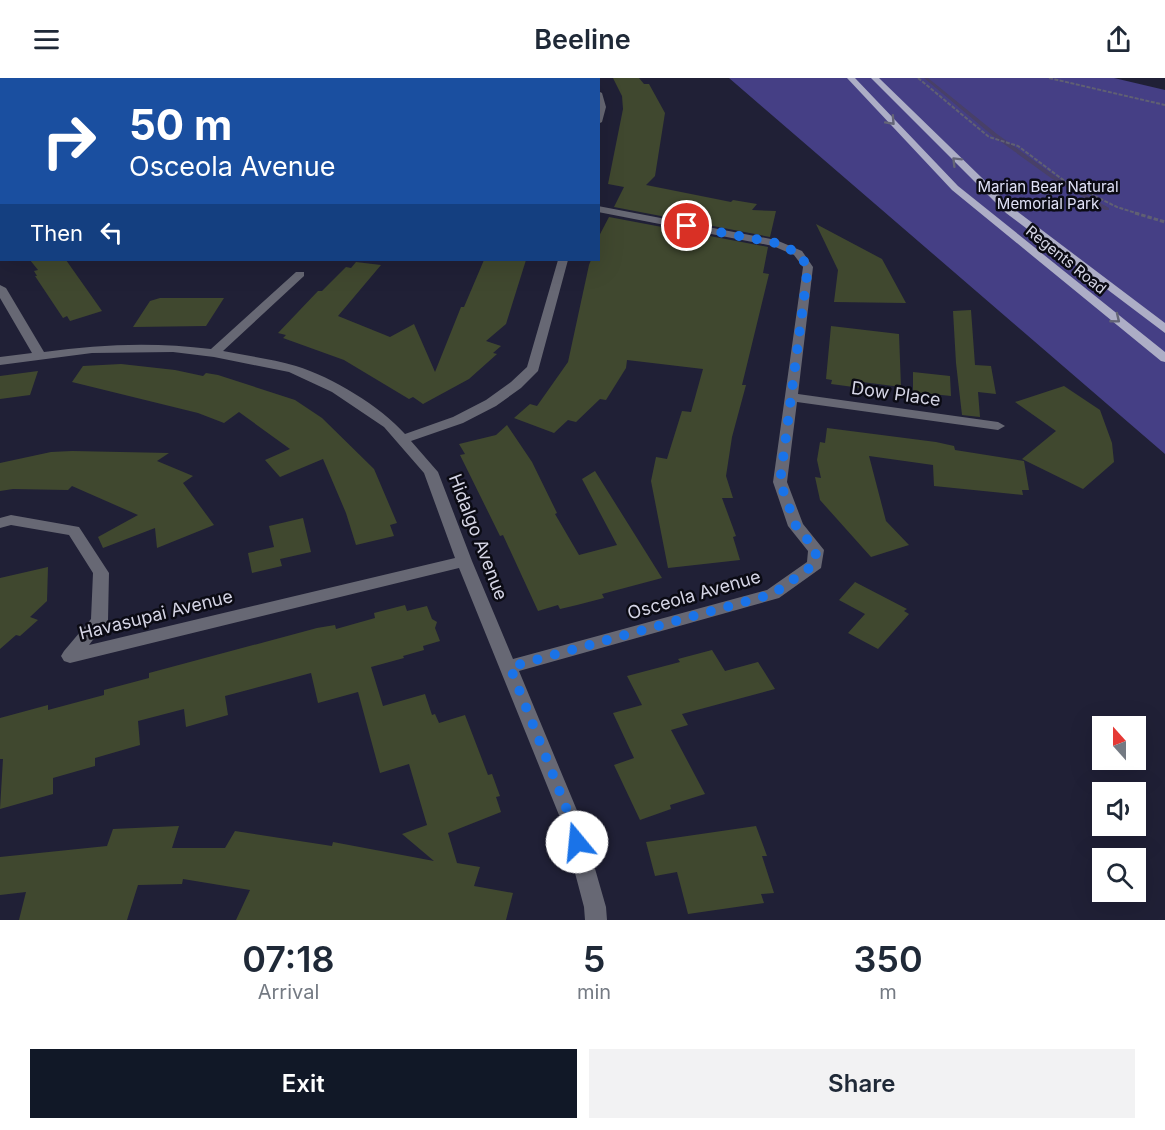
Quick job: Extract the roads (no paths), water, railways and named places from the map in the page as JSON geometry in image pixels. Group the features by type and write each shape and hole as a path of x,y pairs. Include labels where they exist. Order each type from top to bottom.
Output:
{"main road":[{"name":"Regents Road","path":"851,78 955,188 1165,358"},
{"name":"Regents Road","path":"875,78 1010,211 1165,329"}],"street":[{"path":"600,100 602,107 600,114"},
{"path":"600,209 776,243 798,253 808,267 790,397"},
{"path":"401,440 458,420 491,403 516,385 532,368 564,261"},
{"path":"214,352 300,274"},
{"path":"0,288 39,354"},
{"name":"Hidalgo Avenue","path":"0,361 39,354 92,349 150,348 214,352 293,369 337,389 389,424 431,472 464,561 510,667 571,820 595,907 596,920"},
{"name":"Dow Place","path":"790,397 998,426"},
{"name":"Osceola Avenue","path":"510,667 773,594 815,564 816,550 796,526 780,482 790,397"},
{"name":"Havasupai Avenue","path":"0,523 11,520 74,531 101,573 99,620 70,656 464,561"}],"waterway":[{"path":"926,78 995,135 1053,177 1107,209"}],"park label":[{"name":"Marian Bear Natural Memorial Park","path":"1048,196"}]}
